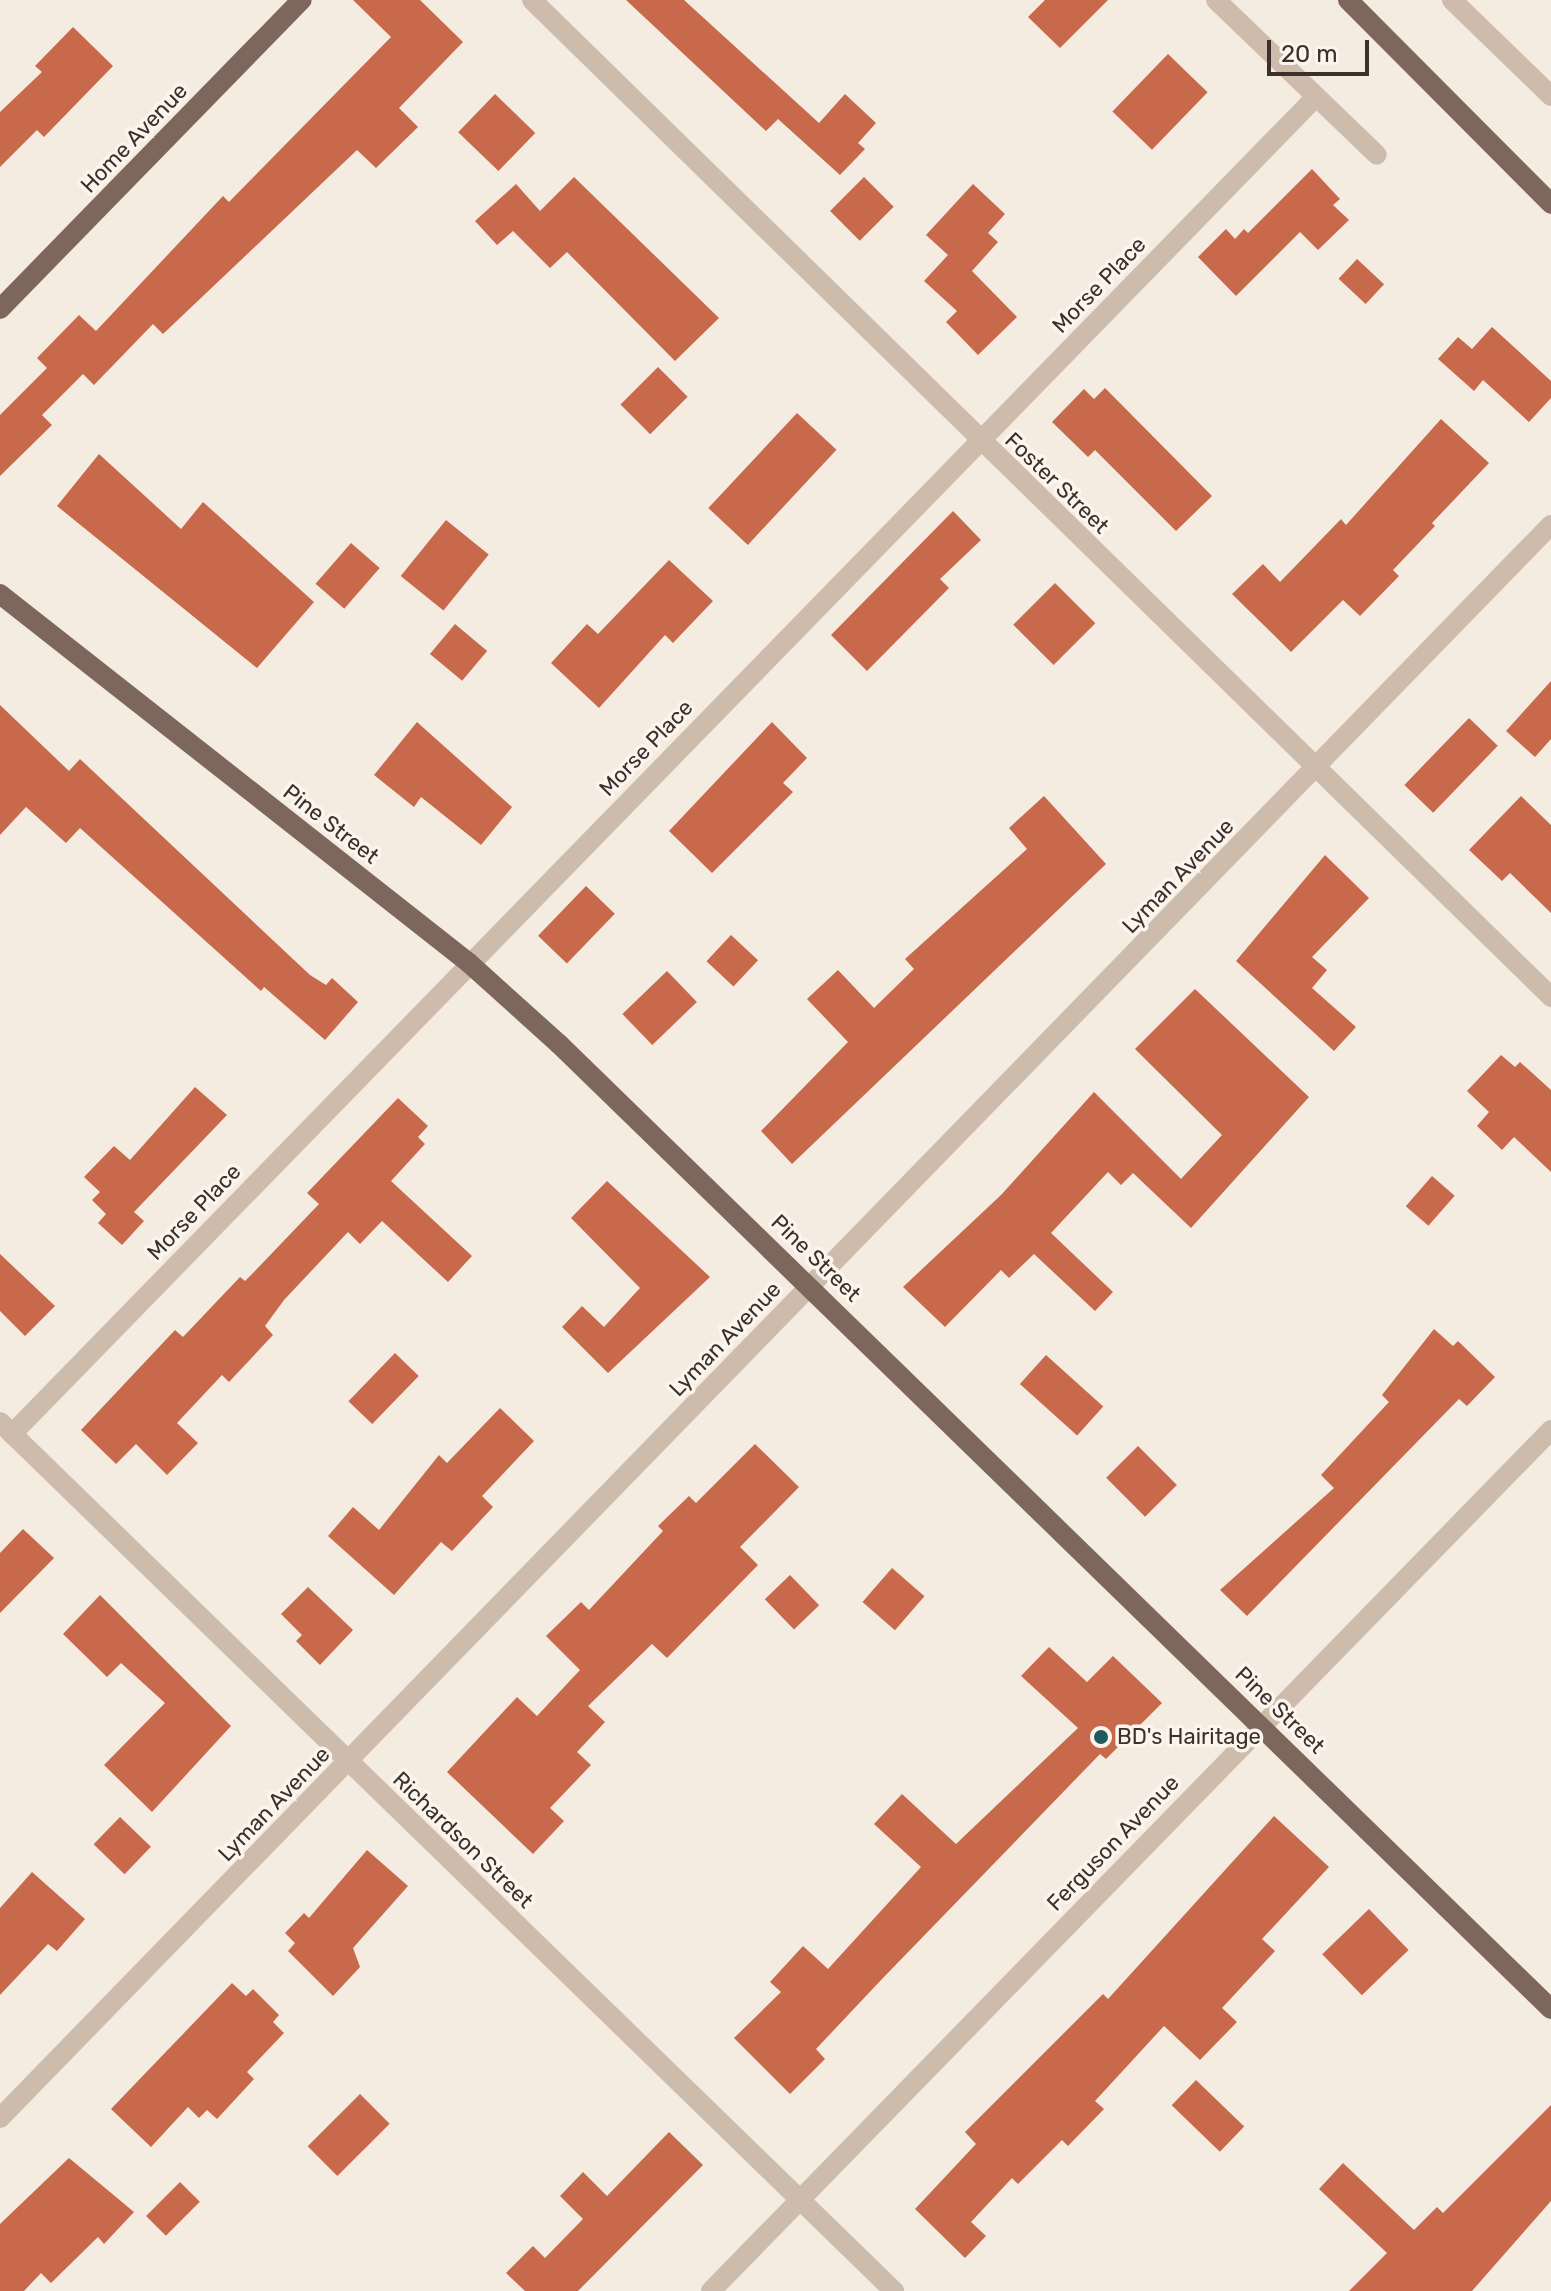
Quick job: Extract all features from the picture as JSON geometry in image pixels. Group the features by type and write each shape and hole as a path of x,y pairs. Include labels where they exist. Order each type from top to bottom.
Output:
{"main road":[{"name":"Home Avenue","path":"0,309 302,0"},
{"path":"1348,0 1551,204"},
{"name":"Pine Street","path":"0,594 469,963 811,1286 1551,2009"}],"street":[{"name":"Foster Street","path":"532,0 979,441 1551,997"},
{"path":"1216,0 1377,155"},
{"path":"1452,0 1551,96"},
{"name":"Morse Place","path":"6,1428 469,963 1316,97"},
{"name":"Lyman Avenue","path":"0,2118 1551,525"},
{"name":"Richardson Street","path":"6,1428 894,2291"},
{"name":"Ferguson Avenue","path":"711,2291 1551,1430"}],"building":[{"path":"353,0 420,0 463,42 399,108 418,127 376,168 357,150 163,334 153,324 94,385 83,374 42,415 52,425 0,476 0,415 47,368 37,358 79,315 96,331 223,196 229,202 391,37"},
{"path":"626,0 684,0 819,123 845,94 876,123 858,143 865,149 840,175 778,119 766,131"},
{"path":"1045,0 1108,0 1060,48 1028,17"},
{"path":"73,27 113,66 44,137 37,130 0,167 0,112 42,72 35,66"},
{"path":"1168,54 1208,92 1152,150 1112,112"},
{"path":"495,94 535,133 498,171 458,132"},
{"path":"1312,169 1340,199 1333,205 1349,220 1318,250 1300,232 1236,296 1198,257 1226,229 1235,239 1244,229 1248,233"},
{"path":"574,177 719,318 675,361 567,252 550,268 513,231 497,245 475,221 516,184 540,211"},
{"path":"864,177 894,207 860,241 830,211"},
{"path":"973,184 1005,214 988,233 998,242 972,271 1017,317 978,355 946,322 957,311 924,281 948,255 926,235"},
{"path":"1357,259 1384,284 1366,304 1339,279"},
{"path":"1492,327 1551,381 1551,398 1529,422 1483,380 1474,391 1438,359 1458,337 1472,349"},
{"path":"658,367 688,397 650,434 621,404"},
{"path":"1105,388 1212,496 1176,531 1095,450 1088,457 1052,422 1084,389 1094,399"},
{"path":"797,413 836,450 748,545 708,508"},
{"path":"1441,419 1489,463 1432,523 1435,526 1393,570 1399,576 1360,616 1343,600 1291,652 1232,594 1263,564 1280,582 1341,519 1346,525"},
{"path":"99,454 181,529 203,502 314,602 257,668 57,506"},
{"path":"953,511 981,540 940,579 949,588 867,671 831,635"},
{"path":"446,520 489,555 443,611 401,576"},
{"path":"351,543 380,568 344,609 316,584"},
{"path":"669,560 713,601 673,643 665,635 599,708 551,663 587,624 598,634"},
{"path":"1055,583 1095,623 1054,665 1013,625"},
{"path":"455,624 487,651 462,681 430,654"},
{"path":"1551,681 1551,739 1535,757 1506,731"},
{"path":"0,705 69,771 80,759 310,975 326,985 332,978 358,1002 325,1040 264,987 261,991 80,828 66,843 26,807 0,835"},
{"path":"1469,718 1498,746 1433,813 1404,785"},
{"path":"417,722 512,807 481,845 421,797 414,807 374,775"},
{"path":"772,722 807,758 783,783 793,792 712,873 669,831"},
{"path":"1044,796 1106,864 792,1164 761,1131 848,1042 807,999 838,970 874,1008 914,969 905,959 1027,849 1009,828"},
{"path":"1521,796 1551,825 1551,913 1510,873 1502,881 1469,850"},
{"path":"1325,855 1369,898 1312,957 1327,970 1312,988 1356,1027 1334,1051 1236,961"},
{"path":"586,886 615,914 567,963 538,936"},
{"path":"731,935 758,960 734,987 706,961"},
{"path":"667,971 697,1002 652,1045 622,1014"},
{"path":"1195,989 1309,1097 1191,1228 1133,1173 1121,1185 1108,1172 1051,1233 1113,1292 1095,1311 1034,1254 1009,1278 1001,1270 945,1327 903,1287 1001,1195 1094,1092 1181,1179 1222,1135 1135,1049"},
{"path":"1501,1055 1515,1067 1520,1062 1551,1090 1551,1172 1514,1137 1502,1150 1477,1126 1489,1112 1467,1091"},
{"path":"195,1087 227,1115 134,1212 144,1221 122,1245 98,1223 106,1214 92,1200 100,1192 84,1177 114,1146 130,1160"},
{"path":"398,1098 428,1126 418,1137 425,1144 391,1181 472,1256 448,1282 382,1221 360,1244 348,1232 284,1300 265,1326 273,1335 229,1382 222,1375 177,1423 198,1443 167,1475 136,1444 116,1464 81,1430 175,1330 183,1337 240,1277 245,1281 319,1204 307,1193"},
{"path":"1432,1176 1455,1196 1428,1226 1406,1206"},
{"path":"607,1181 710,1277 608,1373 562,1327 582,1306 604,1327 640,1288 571,1218"},
{"path":"0,1254 55,1306 25,1336 0,1311"},
{"path":"1434,1329 1453,1346 1458,1341 1495,1377 1467,1406 1459,1399 1247,1616 1220,1590 1334,1488 1321,1475 1389,1402 1382,1395"},
{"path":"395,1353 419,1376 372,1424 348,1401"},
{"path":"1046,1355 1103,1407 1077,1436 1020,1384"},
{"path":"500,1408 534,1441 482,1496 493,1507 452,1551 441,1542 394,1595 328,1536 353,1507 379,1530 439,1455 447,1463"},
{"path":"755,1444 799,1487 740,1547 758,1565 667,1658 652,1644 588,1706 605,1722 577,1752 591,1765 550,1808 564,1821 533,1854 447,1772 517,1697 537,1716 580,1670 546,1636 581,1602 589,1610 663,1531 658,1526 689,1496 696,1503"},
{"path":"1138,1446 1177,1485 1145,1517 1106,1478"},
{"path":"23,1529 54,1558 0,1613 0,1553"},
{"path":"892,1568 924,1596 895,1630 862,1602"},
{"path":"790,1575 819,1605 794,1630 765,1599"},
{"path":"308,1587 353,1630 320,1665 296,1641 302,1635 281,1614"},
{"path":"100,1595 231,1726 152,1812 104,1765 165,1703 121,1663 107,1677 63,1634"},
{"path":"1049,1647 1087,1682 1113,1656 1162,1703 1106,1759 1100,1754 882,1979 816,2049 825,2059 790,2094 734,2038 781,1992 770,1982 803,1946 828,1969 921,1867 874,1824 902,1794 956,1844 1078,1728 1021,1676"},
{"path":"1274,1816 1329,1867 1262,1939 1275,1951 1222,2008 1237,2022 1200,2060 1164,2026 1095,2101 1104,2109 1068,2146 1062,2140 1018,2184 1012,2178 971,2222 986,2236 965,2258 915,2209 976,2144 965,2132 1103,1994 1108,1999"},
{"path":"120,1817 151,1847 125,1874 94,1844"},
{"path":"367,1850 408,1886 353,1948 360,1967 333,1996 288,1951 295,1943 285,1933 304,1913 309,1918"},
{"path":"32,1872 85,1919 57,1951 48,1944 0,1995 0,1908"},
{"path":"1369,1909 1409,1950 1362,1995 1322,1954"},
{"path":"232,1983 246,1996 253,1989 279,2015 273,2022 284,2033 247,2072 254,2079 217,2119 207,2110 199,2118 188,2107 151,2147 111,2109"},
{"path":"1196,2080 1244,2127 1220,2152 1172,2105"},
{"path":"360,2094 390,2124 337,2176 308,2146"},
{"path":"1551,2105 1551,2201 1472,2291 1349,2291 1387,2253 1319,2189 1343,2163 1414,2230 1437,2207 1443,2213"},
{"path":"669,2132 703,2165 578,2291 525,2291 506,2273 533,2246 545,2258 583,2219 560,2196 583,2172 607,2196"},
{"path":"69,2158 134,2212 104,2244 98,2237 51,2283 41,2273 24,2291 0,2291 0,2224"},
{"path":"180,2182 200,2202 166,2236 146,2216"}],"place":[{"name":"BD's Hairitage","path":"1101,1737"}]}
